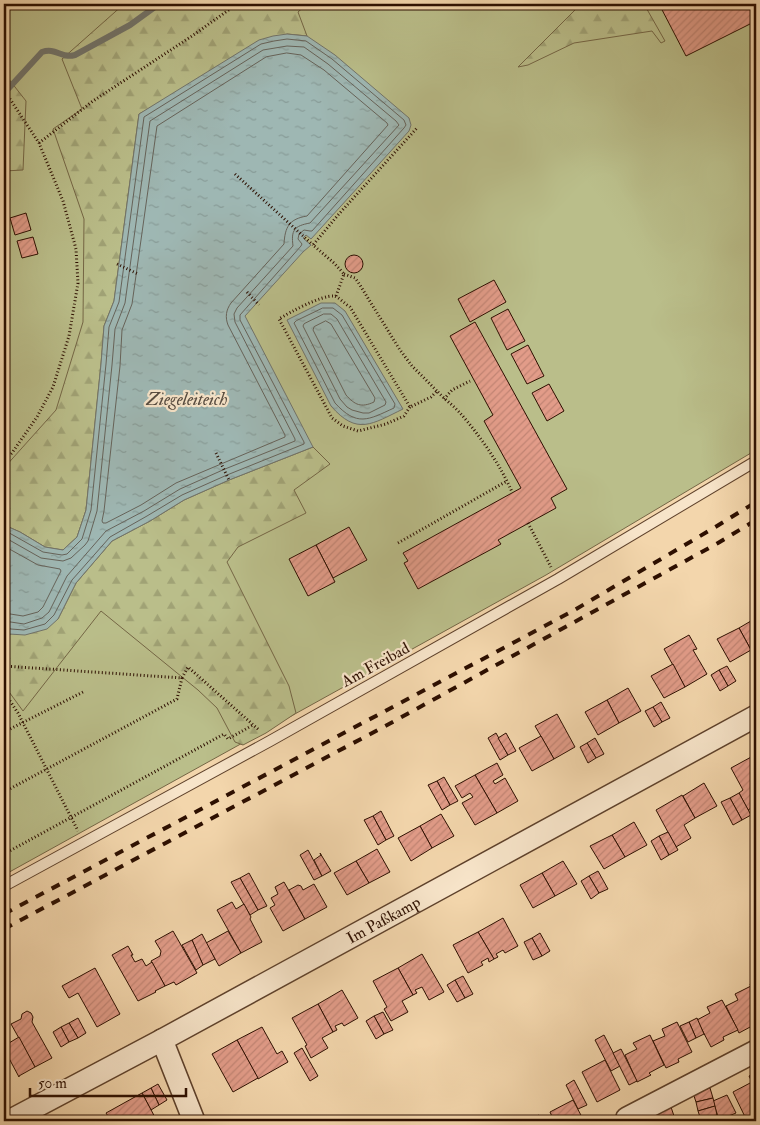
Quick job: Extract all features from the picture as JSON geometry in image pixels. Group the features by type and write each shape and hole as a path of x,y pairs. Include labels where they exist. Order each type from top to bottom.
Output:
{"street":[{"name":"Im Paßkamp","path":"8,1121 162,1040 756,716"},
{"path":"162,1040 194,1121"},
{"path":"624,1120 756,1051"}],"lane":[{"name":"Am Freibad","path":"4,886 270,741 558,579 756,461"}],"path":[{"path":"39,143 93,101 237,4"},
{"path":"4,90 39,143 63,201 76,249 78,283 69,336 53,388 37,417 12,453 4,461"},
{"path":"314,245 338,215 417,128"},
{"path":"236,174 344,274 358,282 412,366 444,399 458,410 476,432 512,492"},
{"path":"118,264 138,274"},
{"path":"336,296 344,274"},
{"path":"247,292 258,305"},
{"path":"410,407 350,307 336,296 328,296 279,319 332,418 343,426 358,432 386,424 404,416 410,407 431,397 437,391"},
{"path":"444,399 452,390 470,381"},
{"path":"216,453 229,480"},
{"path":"398,543 507,481"},
{"path":"528,523 558,579"},
{"path":"4,666 182,678"},
{"path":"4,792 177,699 182,678 188,666 270,741"},
{"path":"4,732 85,691"},
{"path":"4,692 18,713 84,842"},
{"path":"4,854 224,734 228,739 254,725"}],"green space":[{"path":"4,4 756,4 756,450 546,575 4,875"},
{"path":"124,4 307,4 298,12 307,36 287,34 139,114 114,301 104,326 86,510 77,537 63,550 45,547 4,525 4,468 56,410 83,322 84,219 53,129 82,109 62,59"},
{"path":"581,4 644,4 665,41 661,43 652,31 574,43 528,65 518,67"},
{"path":"4,73 26,101 23,170 4,171"},
{"path":"313,447 330,464 294,490 306,513 238,547 227,562 289,686 296,713 266,733 243,745 235,742 217,708 198,690 101,611 23,711 4,685 4,631 10,634 58,619 76,583 112,541 184,500"}],"water":[{"name":"Ziegeleiteich","path":"287,34 307,36 335,55 409,118 411,125 409,131 311,239 306,235 303,238 311,245 245,316 313,447 184,500 112,541 76,583 58,619 47,629 25,635 9,634 4,631 4,525 45,547 63,550 77,537 86,510 104,326 114,301 139,114 259,40"},
{"path":"321,303 335,303 345,311 403,409 373,423 357,424 340,415 331,406 287,320"}],"building":[{"path":"659,4 756,4 756,21 686,56"},
{"path":"26,213 31,230 15,235 10,218"},
{"path":"33,237 38,254 22,258 17,241"},
{"path":"354,255 362,260 363,264 358,272 354,273 346,268 345,264 350,256"},
{"path":"494,280 506,302 470,322 458,299"},
{"path":"508,309 525,341 507,350 491,318"},
{"path":"475,322 567,489 551,498 556,508 498,540 501,544 418,589 404,563 408,561 403,553 521,488 484,421 493,415 450,336"},
{"path":"528,345 544,376 527,384 511,354"},
{"path":"549,384 564,411 547,421 532,393"},
{"path":"349,527 367,560 333,578 316,545"},
{"path":"316,545 335,582 308,596 289,559"},
{"path":"756,618 756,647 751,650 739,628"},
{"path":"739,628 751,650 730,662 717,639"},
{"path":"689,635 697,649 693,650 707,674 685,687 664,649"},
{"path":"673,664 685,687 664,698 651,676"},
{"path":"727,666 736,681 728,686 719,670"},
{"path":"719,670 728,686 720,691 711,675"},
{"path":"628,688 641,711 619,723 607,700"},
{"path":"607,700 619,723 598,735 585,712"},
{"path":"661,702 670,718 662,722 653,707"},
{"path":"653,707 662,722 654,727 645,711"},
{"path":"557,714 575,747 554,759 535,726"},
{"path":"496,733 508,755 500,760 488,738"},
{"path":"506,733 516,751 508,755 498,738"},
{"path":"541,736 554,759 532,771 519,748"},
{"path":"595,738 604,754 596,758 587,743"},
{"path":"587,743 596,758 588,763 580,747"},
{"path":"753,756 756,763 756,805 748,810 739,793 743,790 731,768"},
{"path":"497,763 503,775 493,781 495,784 505,778 518,801 497,813 475,775"},
{"path":"475,775 497,813 475,825 462,803 473,797 470,793 462,798 455,786"},
{"path":"444,777 458,801 450,805 437,781"},
{"path":"437,781 450,805 442,810 428,785"},
{"path":"704,783 717,806 695,818 683,796"},
{"path":"739,793 751,815 742,820 730,798"},
{"path":"682,795 695,818 684,825 691,838 676,847 656,810"},
{"path":"730,798 742,820 733,825 721,802"},
{"path":"381,811 394,836 386,840 373,816"},
{"path":"441,814 454,836 432,848 420,826"},
{"path":"373,816 386,840 378,845 364,820"},
{"path":"634,822 647,845 625,857 612,835"},
{"path":"420,826 432,848 411,861 398,838"},
{"path":"668,832 678,850 669,855 659,836"},
{"path":"612,835 625,857 604,869 590,846"},
{"path":"659,836 669,855 661,860 651,841"},
{"path":"377,849 390,872 369,883 356,861"},
{"path":"308,850 322,876 314,880 300,855"},
{"path":"320,853 331,871 322,876 314,860 321,855"},
{"path":"356,861 369,883 347,895 334,873"},
{"path":"563,861 577,884 555,896 542,873"},
{"path":"598,871 608,889 599,893 589,876"},
{"path":"249,873 267,906 258,910 240,878"},
{"path":"542,873 555,896 533,908 520,885"},
{"path":"589,876 599,893 591,899 581,881"},
{"path":"240,878 258,910 250,915 231,882"},
{"path":"284,882 305,919 283,931 270,908 275,905 271,898 278,894 275,887"},
{"path":"314,884 327,907 305,919 289,890 298,885 303,890"},
{"path":"232,902 236,909 244,904 262,942 241,953 217,910"},
{"path":"503,918 518,946 505,953 503,950 496,954 498,957 494,959 478,932"},
{"path":"173,931 197,973 176,985 174,982 165,986 151,961 160,956 161,951 155,941"},
{"path":"228,931 241,953 219,966 206,943"},
{"path":"478,932 494,959 489,962 488,958 481,962 483,965 468,973 453,945"},
{"path":"540,933 550,951 542,956 532,938"},
{"path":"202,934 215,959 203,965 192,940"},
{"path":"532,938 542,956 533,960 524,942"},
{"path":"192,940 203,965 196,970 182,945"},
{"path":"128,946 135,962 142,959 146,966 152,962 165,986 138,1001 112,955"},
{"path":"422,954 444,992 429,1000 422,987 415,990 417,993 413,995 398,968"},
{"path":"95,968 120,1014 97,1027 78,993 69,998 62,986"},
{"path":"398,968 413,995 402,1001 408,1012 391,1021 384,1009 387,1007 373,981"},
{"path":"463,976 473,994 465,998 455,980"},
{"path":"455,980 465,998 457,1002 447,985"},
{"path":"756,981 756,998 750,984"},
{"path":"751,986 756,998 756,1021 751,1024 752,1026 739,1033 726,1006 738,1000 735,994"},
{"path":"342,990 358,1018 344,1026 342,1023 335,1026 337,1030 333,1032 318,1004"},
{"path":"722,1000 738,1030 723,1037 724,1040 711,1047 697,1020 710,1013 707,1007"},
{"path":"318,1004 333,1032 322,1038 328,1048 311,1058 305,1046 307,1045 292,1018"},
{"path":"27,1011 31,1013 33,1017 32,1022 52,1058 35,1067 11,1024 21,1019 22,1014"},
{"path":"383,1012 393,1030 384,1034 374,1016"},
{"path":"374,1016 384,1034 376,1039 366,1021"},
{"path":"78,1018 86,1033 78,1038 69,1023"},
{"path":"697,1018 704,1034 696,1038 689,1022"},
{"path":"677,1022 692,1052 678,1059 679,1062 666,1068 653,1041 665,1036 662,1029"},
{"path":"689,1022 696,1038 688,1042 680,1026"},
{"path":"69,1023 78,1038 69,1042 61,1027"},
{"path":"61,1027 69,1042 61,1047 53,1032"},
{"path":"262,1027 277,1054 282,1051 288,1062 258,1079 237,1040"},
{"path":"604,1035 620,1066 611,1071 595,1040"},
{"path":"650,1035 664,1065 649,1073 651,1075 637,1082 625,1055 637,1049 633,1043"},
{"path":"19,1037 35,1067 19,1077 4,1046"},
{"path":"237,1040 258,1078 233,1092 212,1054"},
{"path":"302,1048 318,1076 310,1081 294,1053"},
{"path":"621,1049 637,1081 629,1085 613,1053"},
{"path":"605,1060 620,1090 597,1102 582,1072"},
{"path":"756,1073 756,1117 747,1121 733,1092 752,1082 749,1076"},
{"path":"574,1080 587,1105 578,1109 566,1085"},
{"path":"158,1084 167,1100 159,1105 151,1088"},
{"path":"151,1088 159,1105 151,1110 142,1093"},
{"path":"710,1088 713,1098 696,1102 693,1093"},
{"path":"142,1093 157,1121 111,1121 106,1113"},
{"path":"727,1095 736,1113 719,1120 713,1101"},
{"path":"713,1098 715,1106 698,1111 696,1102"},
{"path":"573,1100 584,1121 554,1121 550,1112"},
{"path":"715,1106 717,1115 701,1120 698,1111"},
{"path":"671,1107 674,1116 657,1121 654,1112"},
{"path":"539,1115 542,1121 530,1120"},
{"path":"717,1115 719,1121 701,1121 701,1120"},
{"path":"674,1116 676,1121 657,1121"}],"waterway":[{"path":"8,89 42,52 51,51 66,56 75,55 130,25 159,4"}],"railway":[{"path":"4,914 571,612 756,502"},
{"path":"4,929 389,724 718,543 756,520"}]}
